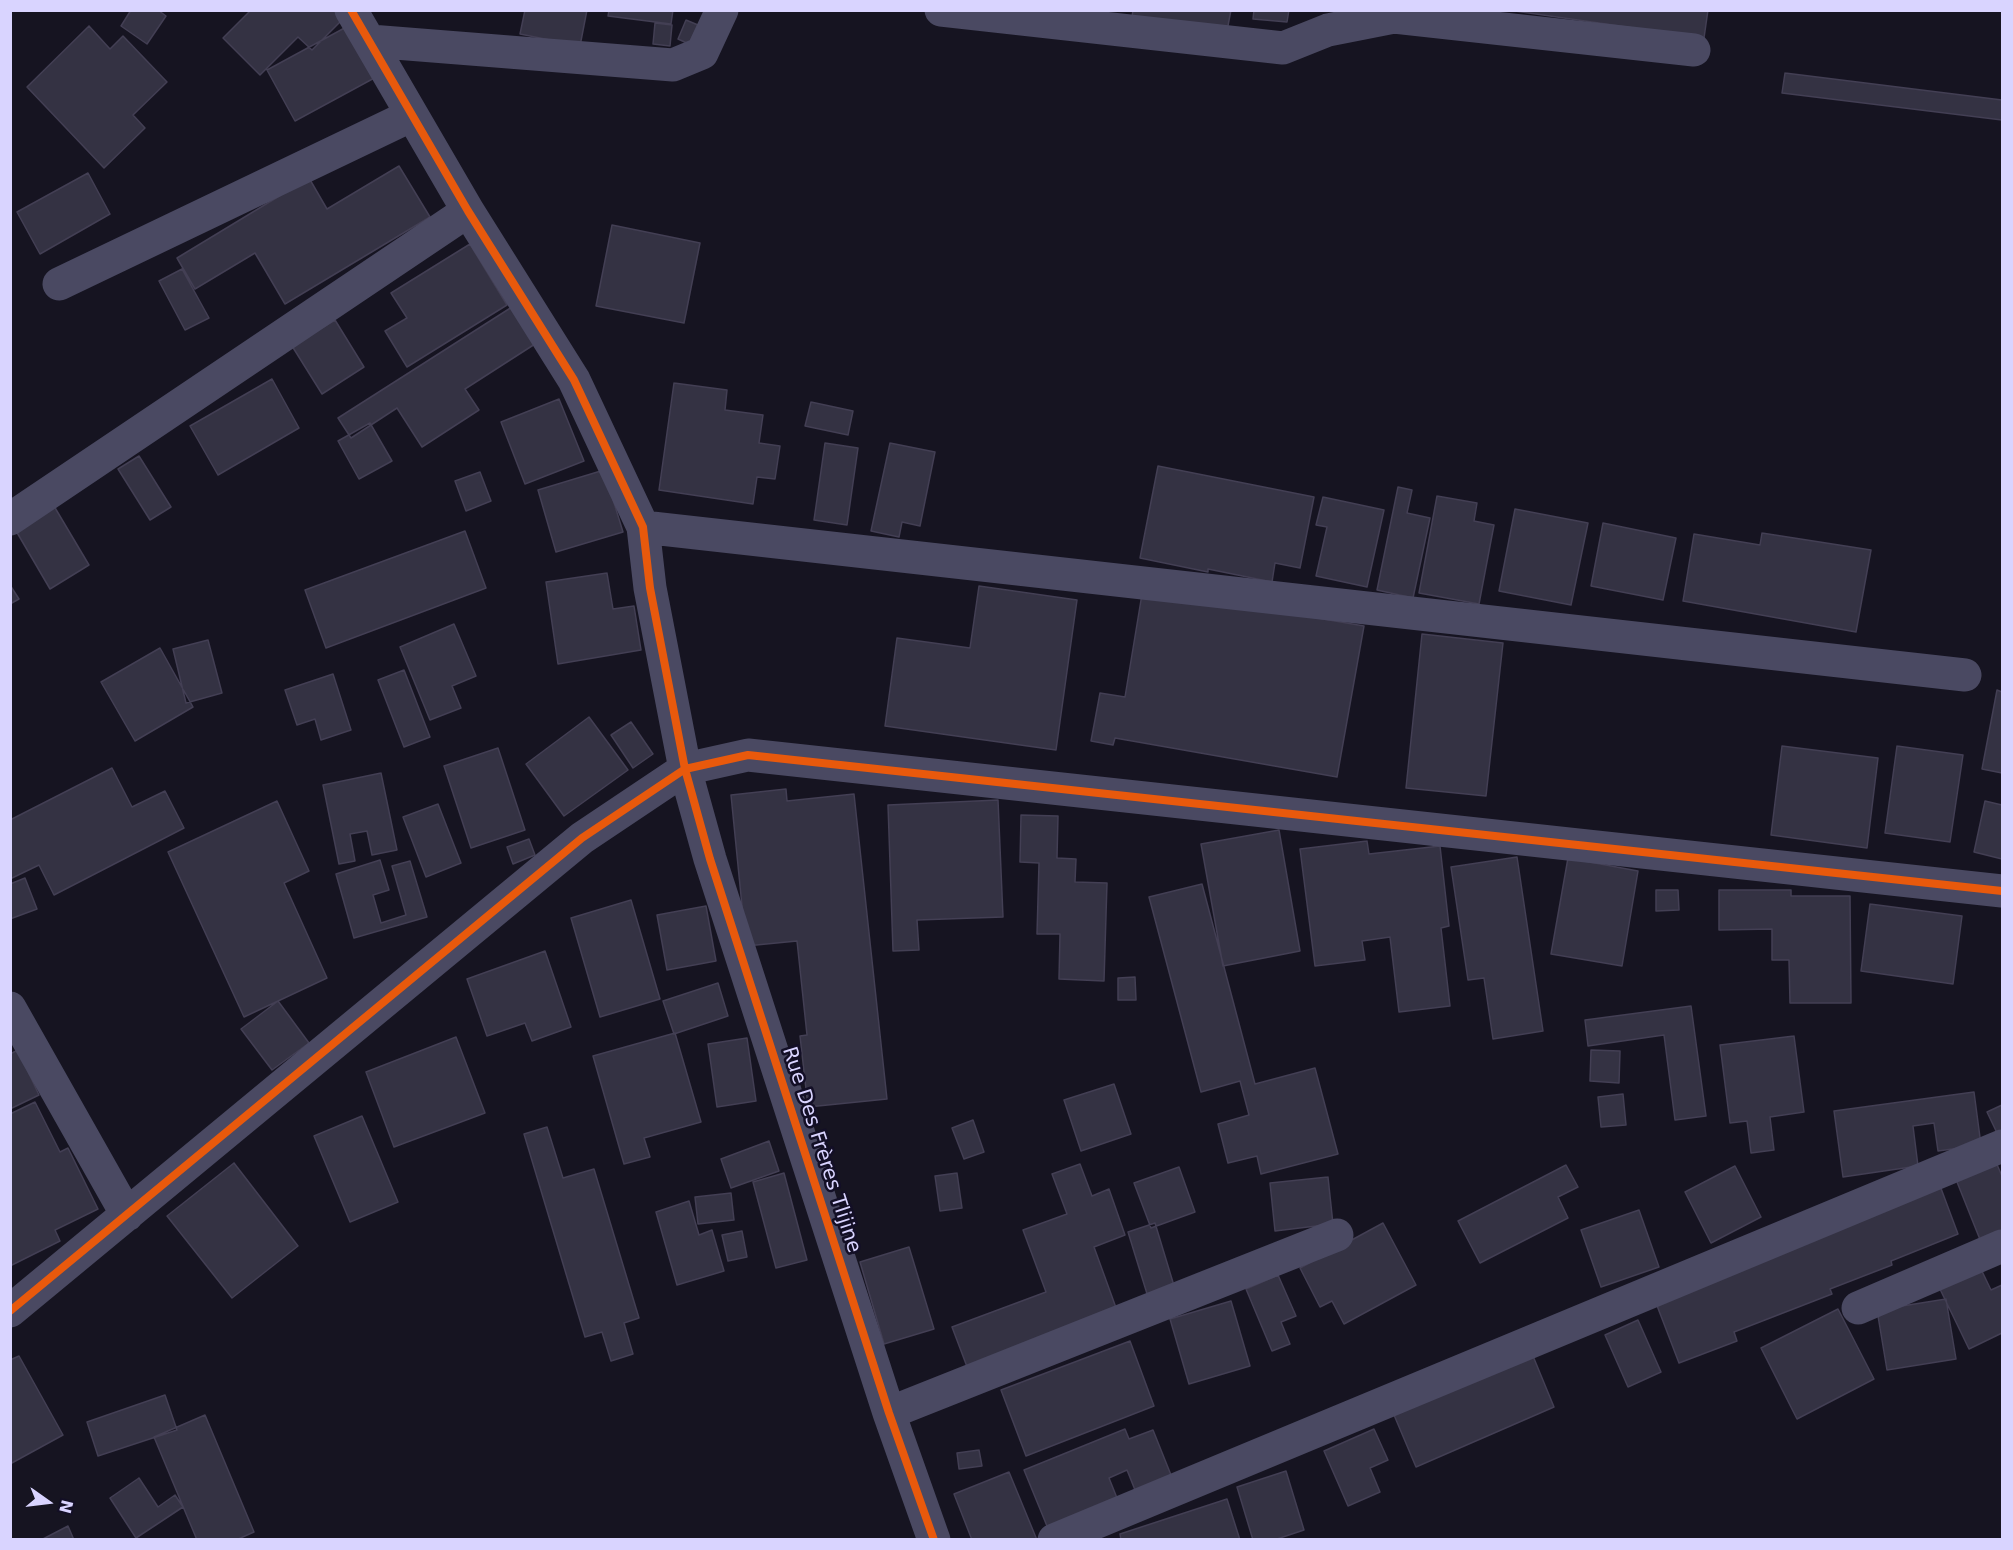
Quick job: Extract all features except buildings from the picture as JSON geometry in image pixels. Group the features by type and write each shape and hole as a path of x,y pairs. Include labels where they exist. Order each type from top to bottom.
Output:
{"street":[{"name":"Rue Des Frères Tlijine","path":"351,10 468,211 574,381 643,527 650,588 684,769 710,860 889,1413 934,1539"},
{"path":"370,41 673,65 702,53 722,10"},
{"path":"941,10 1283,48 1328,30 1394,17 1694,50"},
{"path":"59,284 412,115"},
{"path":"10,519 468,211"},
{"path":"643,527 1965,675"},
{"path":"10,1311 582,838 684,769 748,755 2002,891"},
{"path":"10,1008 127,1215"},
{"path":"1054,1539 2002,1146"},
{"path":"889,1413 1337,1235"},
{"path":"1858,1308 2002,1246"}],"cycle path":[{"path":"351,10 468,211 574,380 643,527 650,588 685,769 710,859 889,1413 934,1540"},
{"path":"10,1311 582,838 685,769 748,755 2002,891"}]}
